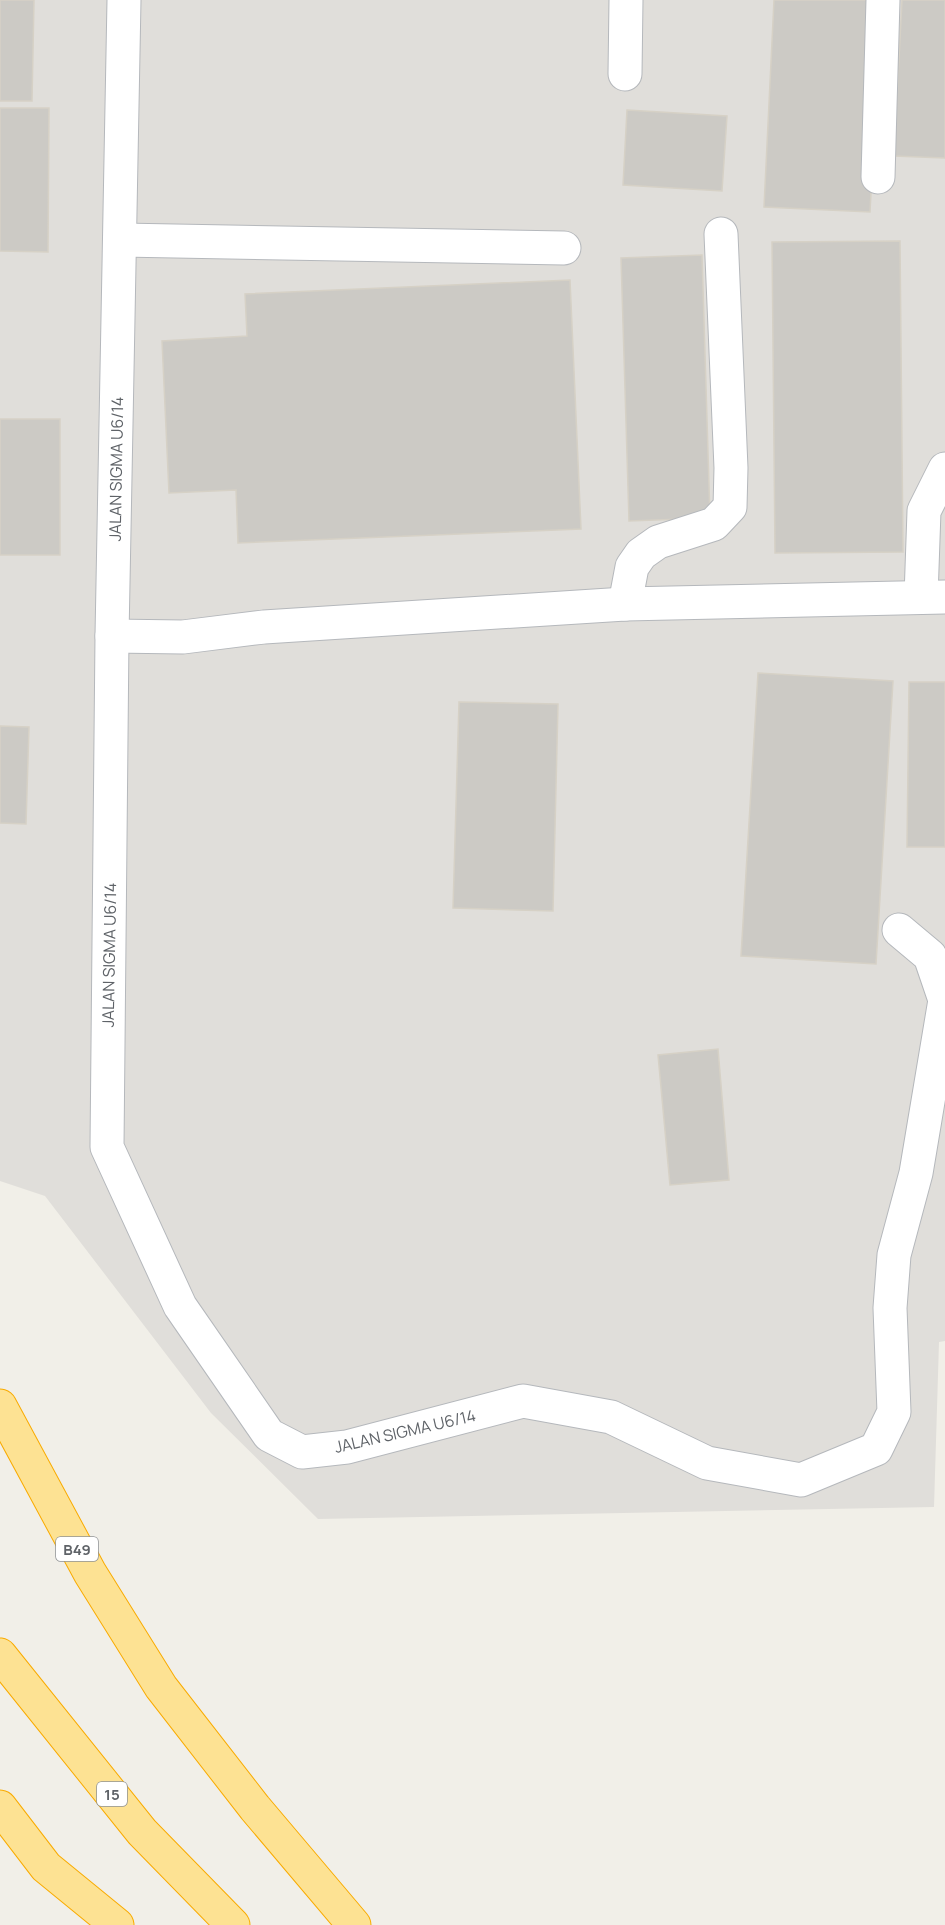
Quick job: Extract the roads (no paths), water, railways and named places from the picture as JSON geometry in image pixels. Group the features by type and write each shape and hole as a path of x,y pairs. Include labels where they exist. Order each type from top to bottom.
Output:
{"highway":[{"name":"B49","path":"0,1406 90,1573 161,1687 255,1808 354,1925"},
{"name":"15","path":"0,1655 142,1832 233,1925"},
{"path":"0,1807 46,1867 117,1925"},
{"path":"0,1846 46,1867"}],"street":[{"name":"JALAN SIGMA U6/14","path":"124,0 112,636 107,1147 180,1306 268,1435 302,1452 347,1448 523,1401 611,1417 707,1463 801,1480 876,1449 894,1412 890,1308 894,1255 916,1173 945,1000 930,956 898,930"},
{"path":"625,74 626,0"},
{"path":"878,177 883,0"},
{"path":"625,604 632,567 641,554 658,542 714,524 730,507 731,468 721,234"},
{"path":"121,240 564,248"},
{"path":"112,636 183,637 264,627 625,604 933,597 924,511 945,469"}]}
